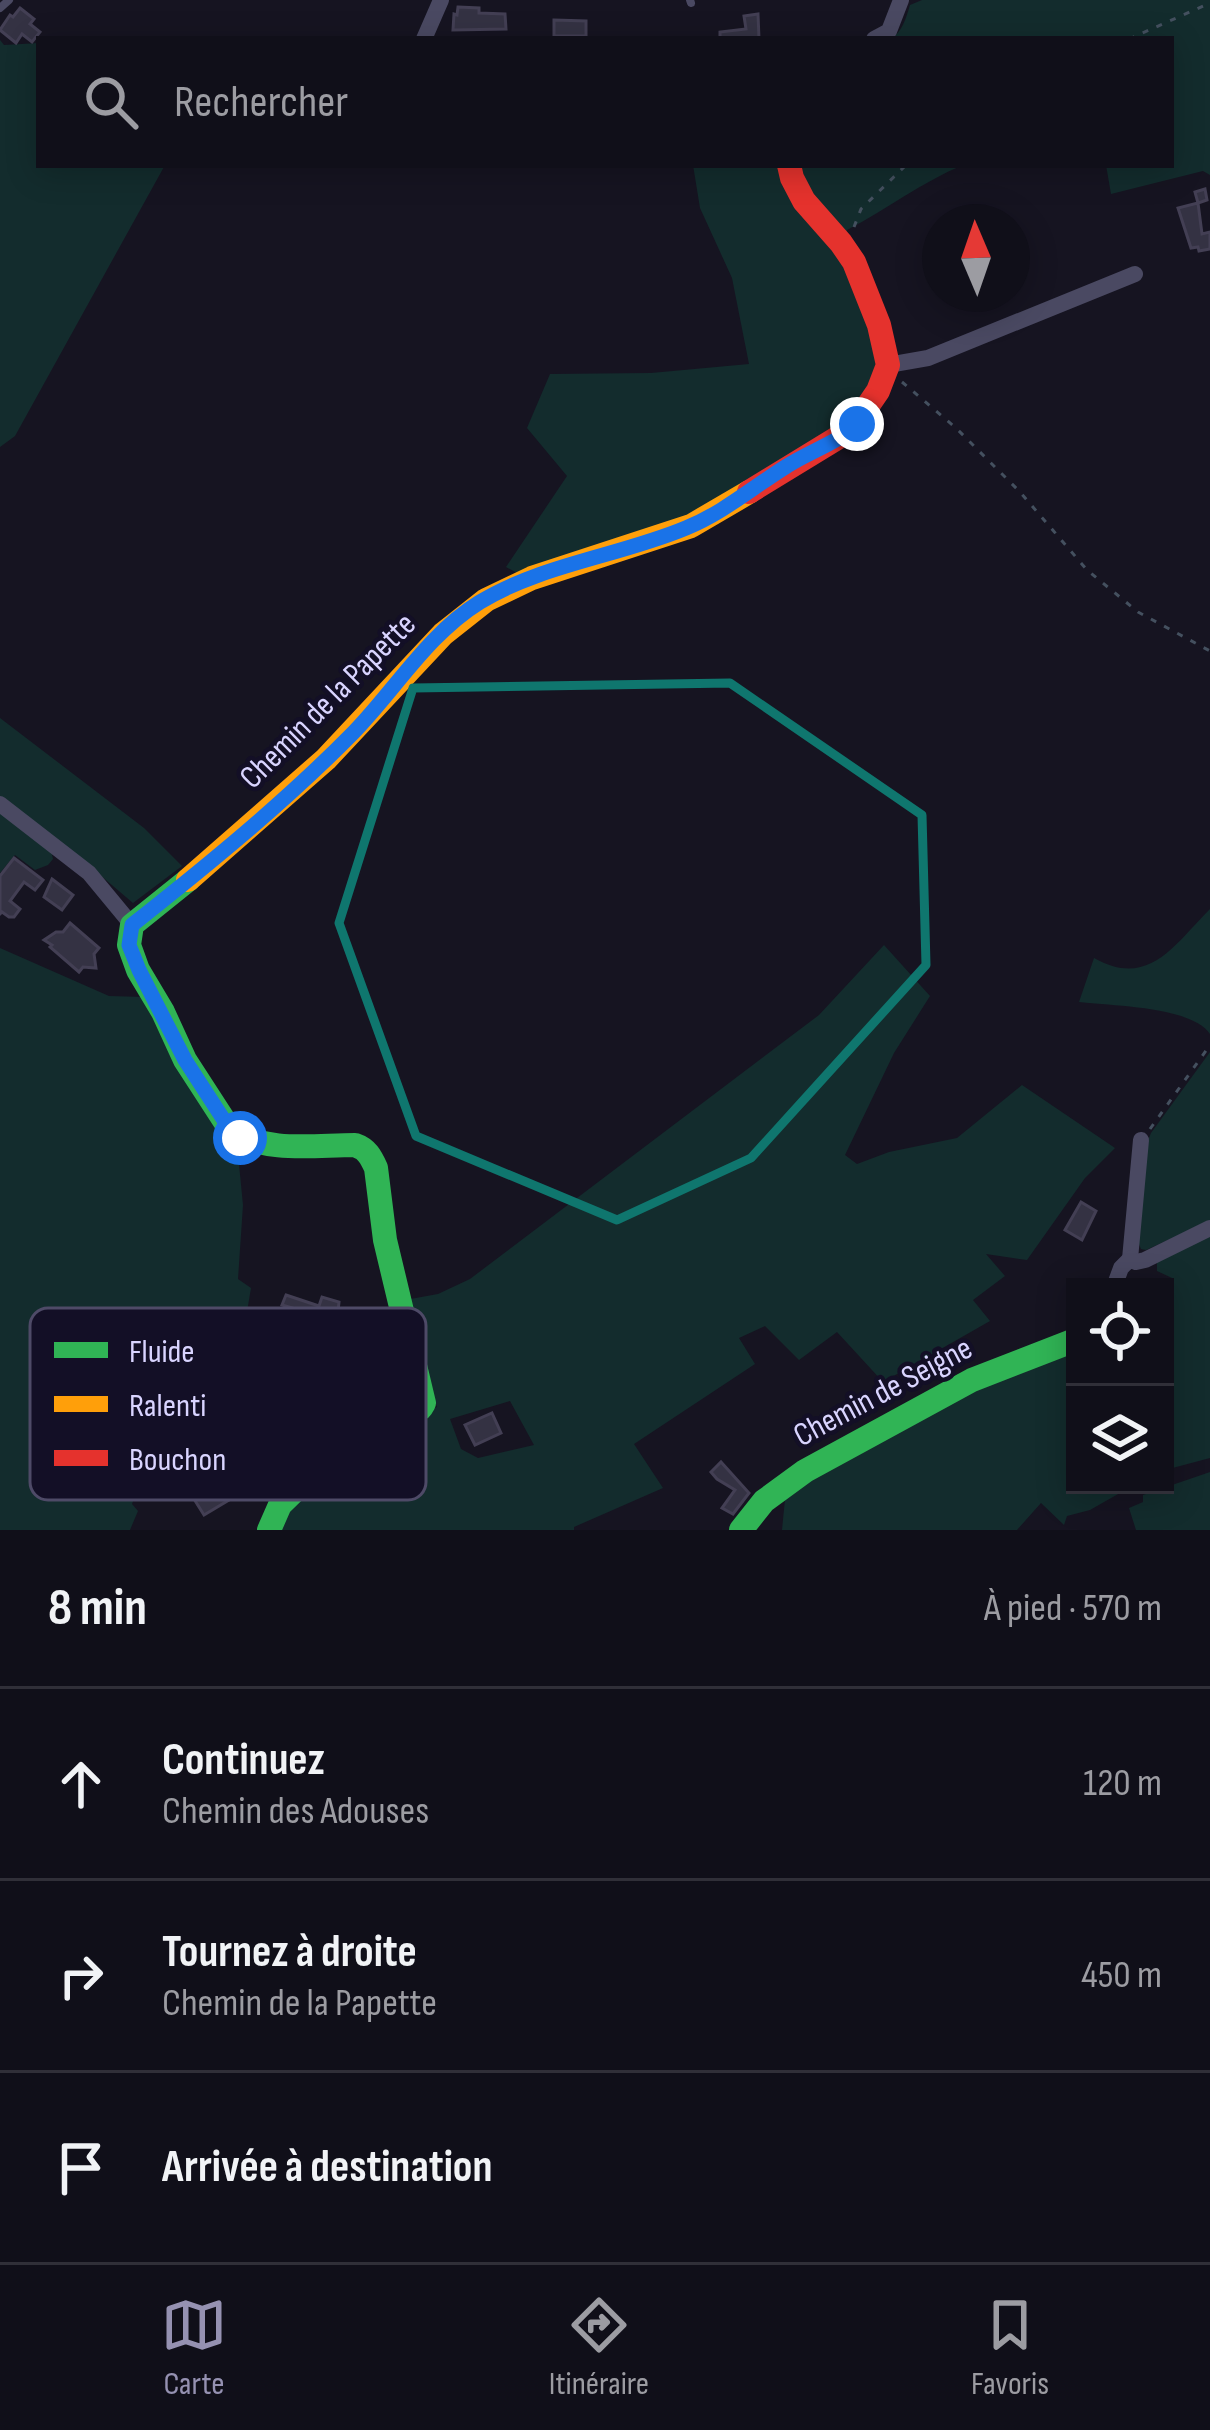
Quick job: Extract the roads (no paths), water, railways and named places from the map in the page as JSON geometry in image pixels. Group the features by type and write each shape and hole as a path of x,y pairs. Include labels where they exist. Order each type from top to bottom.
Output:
{"street":[{"path":"425,36 441,0"},
{"path":"880,36 889,32 901,0"},
{"path":"789,168 802,198 853,259 888,365 928,358 1135,274"},
{"name":"Chemin de la Papette","path":"131,929 351,735 460,615 527,579 660,538 710,517 786,466 847,434 879,389 888,365"},
{"path":"0,804 89,873 131,929 131,954 185,1060 231,1131 256,1144 355,1145 371,1157 401,1308"},
{"path":"1117,1278 1130,1259 1141,1140"},
{"path":"1130,1259 1145,1259 1210,1228"},
{"name":"Chemin de Seigne","path":"740,1530 764,1501 805,1471 972,1380 1066,1343"},
{"path":"268,1530 285,1500"}],"lane":[{"path":"0,8 9,0"}]}
